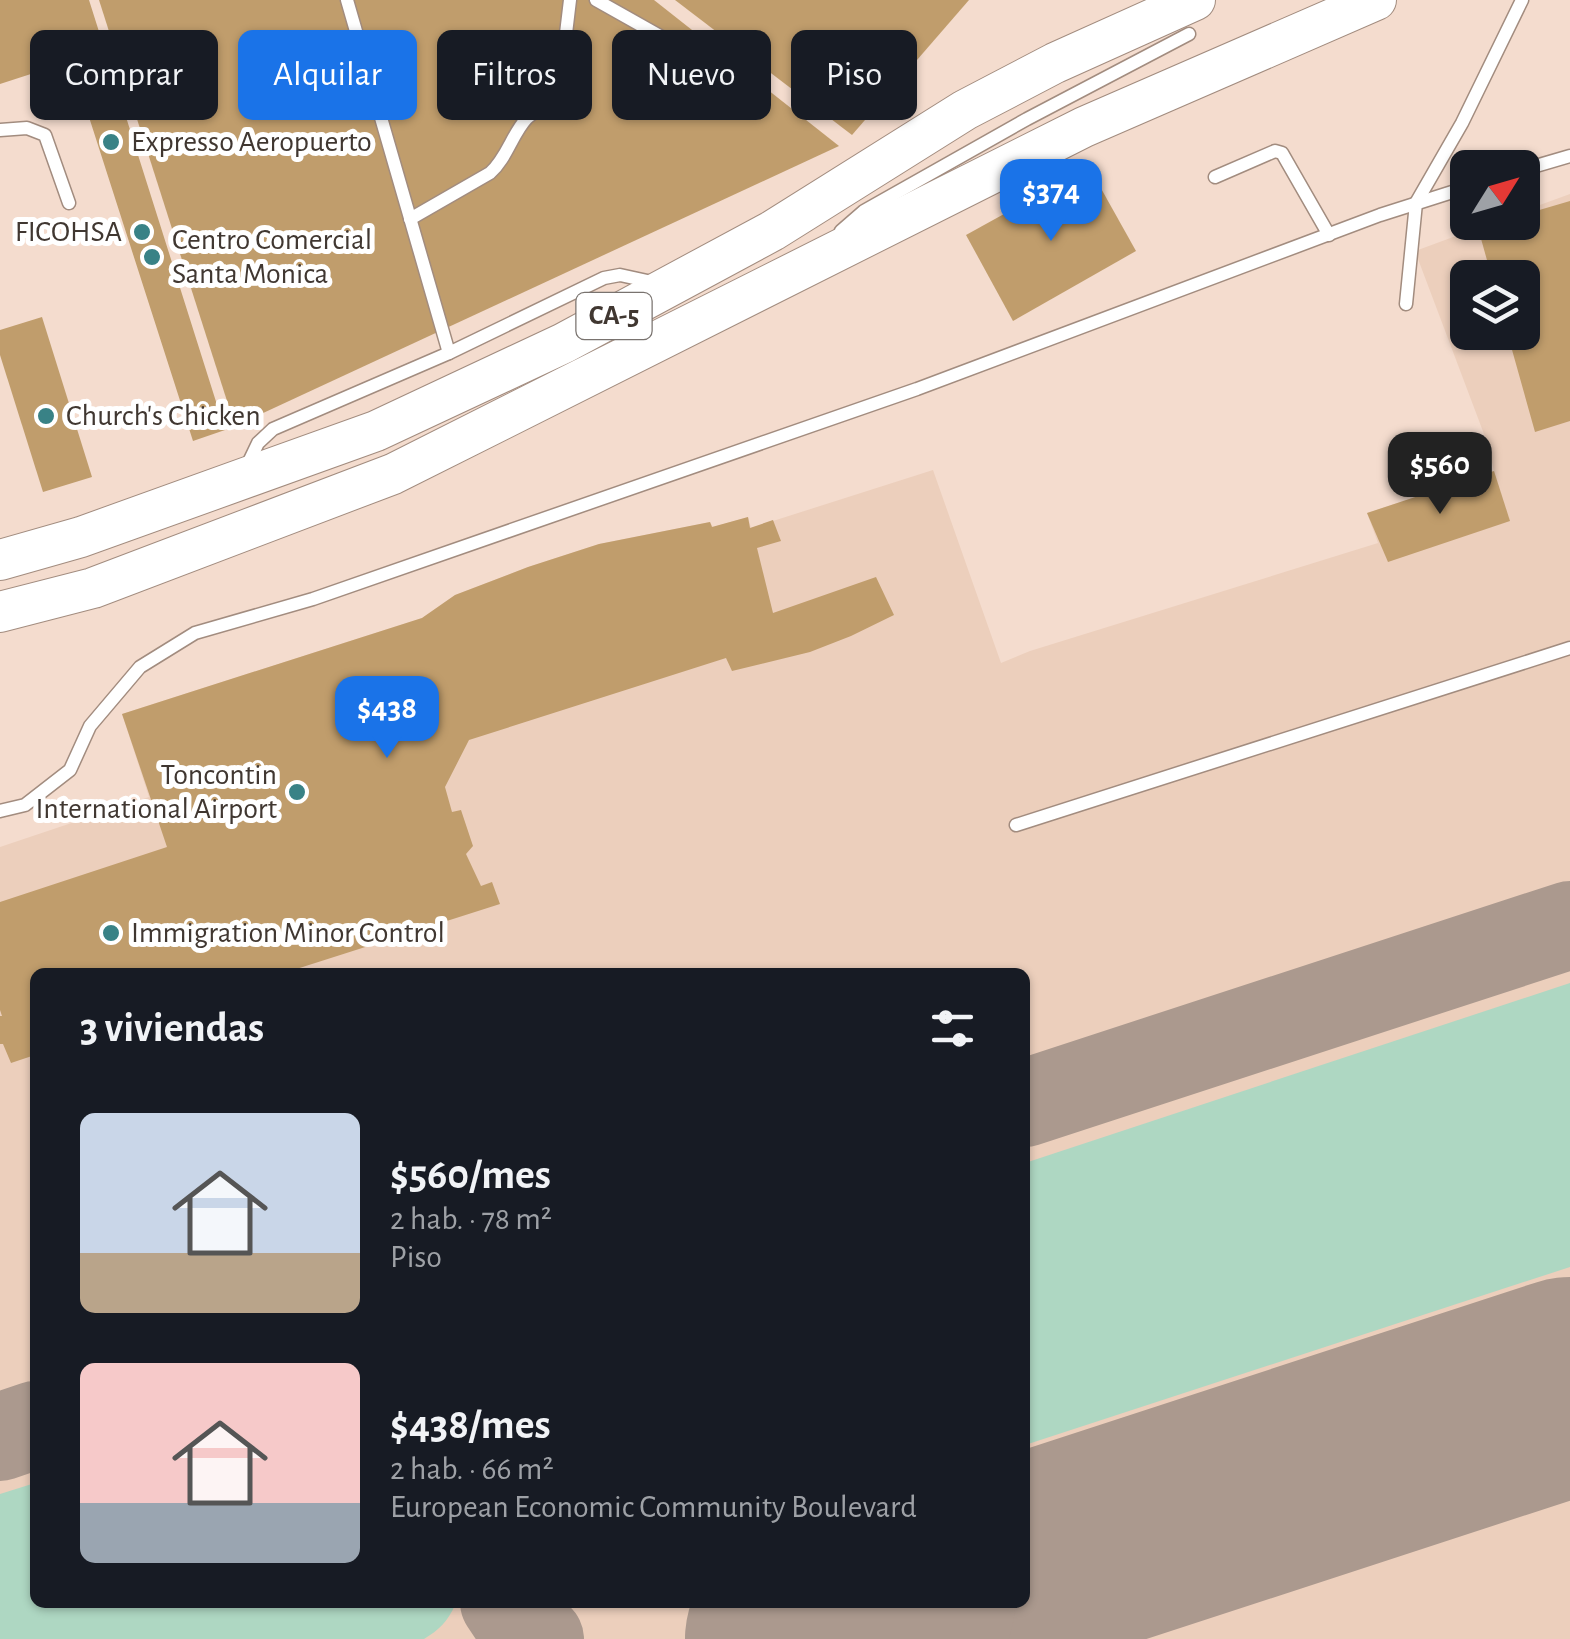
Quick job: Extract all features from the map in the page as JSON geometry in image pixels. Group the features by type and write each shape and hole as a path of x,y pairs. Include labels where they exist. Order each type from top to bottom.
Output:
{"main road":[{"name":"CA-5","path":"0,612 93,588 393,474 1084,127 1376,0"},
{"name":"CA-5","path":"0,560 81,538 376,432 564,343 772,232 965,110 1055,63 1192,17"}],"lane":[{"path":"348,0 449,353"},
{"path":"410,219 490,173 527,119 554,100 559,92 570,0"},
{"path":"596,0 650,30"},
{"path":"1406,304 1416,203 1462,123 1522,0"},
{"path":"790,276 864,211 1028,119 1192,17"},
{"path":"0,130 27,128 45,135 68,203"},
{"path":"1215,177 1275,150 1282,152 1329,235"},
{"path":"1540,165 1570,156"},
{"path":"0,811 25,805 70,770 90,726 140,666 195,633 314,598 864,408 1450,193"},
{"path":"240,480 258,443 273,429 449,353 611,276 670,286"},
{"path":"1016,825 1570,648"}],"shaded area":[{"name":"Toncontin International Airport","path":"1570,194 1570,1639 0,1639 0,847 149,797 122,714 422,618 455,595 599,544 710,522 713,527 748,517 751,528 933,470 1001,663 1378,543 1367,513 1494,471 1452,350 1540,350 1540,260 1450,260 1450,344 1418,250 1450,238 1540,240 1540,205"}],"green space":[{"path":"1570,983 1570,1267 1030,1443 1030,1161"},
{"path":"30,1485 30,1608 453,1608 442,1625 424,1639 0,1639 0,1494"}],"building":[{"name":"Centro Comercial Santa Monica","path":"0,0 89,0 98,30 30,30 30,74 0,84"},
{"path":"99,0 654,0 692,30 612,30 612,120 771,120 771,92 791,108 791,120 806,120 839,146 235,426 137,120 218,120 218,30 109,30"},
{"path":"675,0 969,0 917,60 917,30 791,30 791,88 771,73 771,30 714,30"},
{"name":"Centro Comercial Santa Monica","path":"90,120 127,120 225,430 193,441"},
{"path":"832,120 865,120 852,135"},
{"path":"1089,167 1136,251 1013,321 966,235"},
{"path":"1570,201 1570,421 1535,432 1512,350 1540,350 1540,260 1487,260 1481,240 1540,240 1540,210"},
{"name":"Church's Chicken","path":"42,317 92,477 43,492 0,355 0,330"},
{"path":"1494,471 1510,521 1388,562 1367,513"},
{"name":"Toncontin International Airport","path":"748,517 750,528 773,520 781,541 757,548 773,613 876,577 894,615 810,652 732,671 726,658 469,740 445,787 452,812 461,810 473,846 466,854 481,886 492,882 500,904 300,968 30,968 30,1057 11,1063 0,1044 0,902 167,847 122,714 422,618 455,595 599,544 710,522 712,527"}],"taxiway":[{"path":"1030,1101 1570,925"},
{"path":"0,1437 30,1427"},
{"path":"508,1608 540,1639"}],"runway":[{"path":"1030,1562 1570,1386"},
{"path":"794,1639 888,1608"}],"place":[{"name":"Expresso Aeropuerto","path":"111,142"},
{"name":"FICOHSA","path":"142,232"},
{"name":"Centro Comercial Santa Monica","path":"152,257"},
{"name":"Church's Chicken","path":"46,416"},
{"name":"Toncontin International Airport","path":"297,792"},
{"name":"Immigration Minor Control","path":"111,933"}]}
